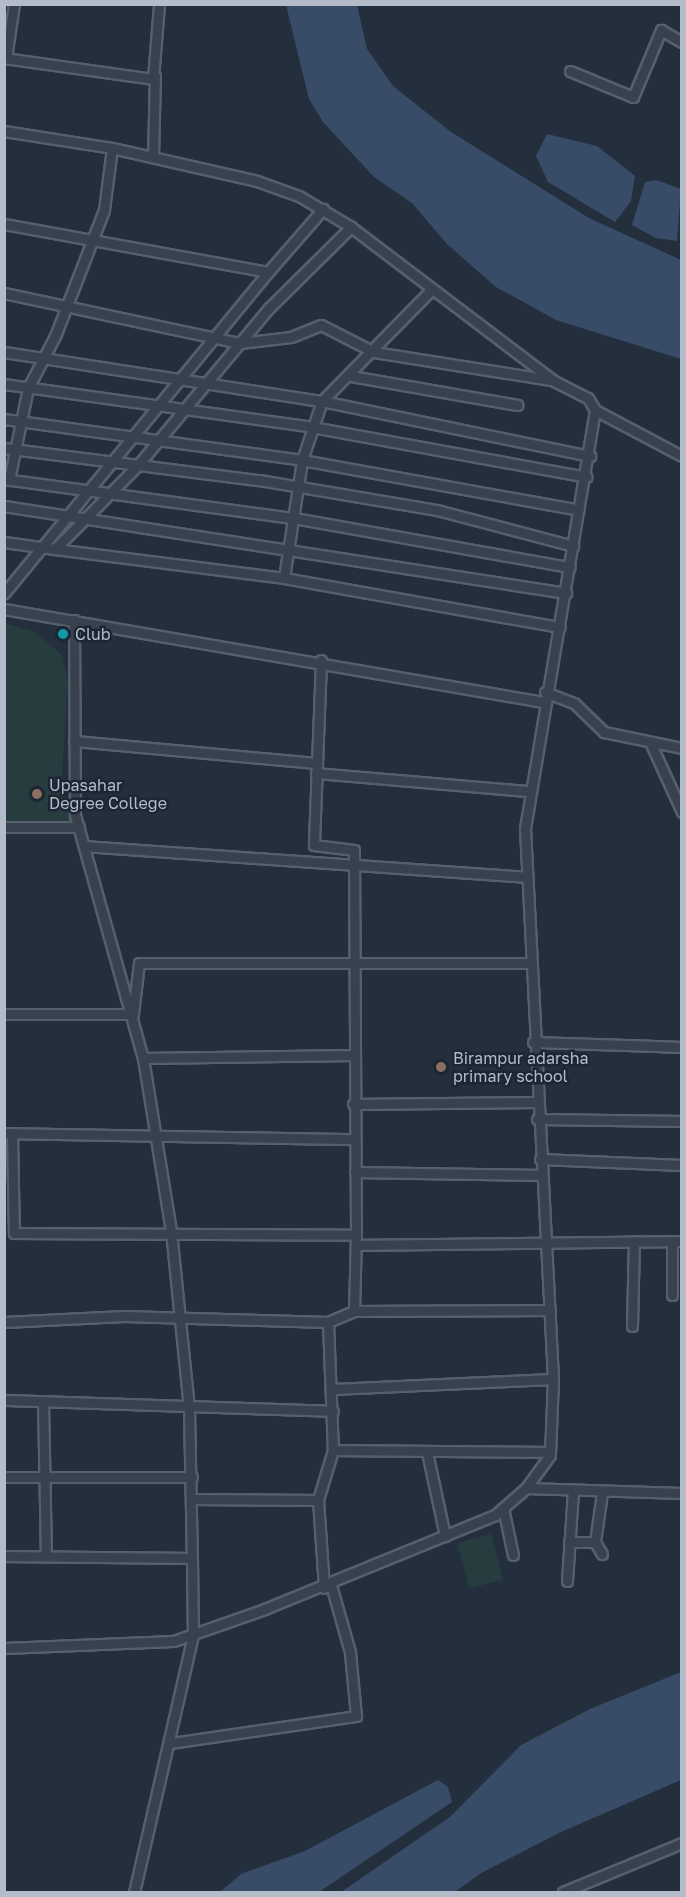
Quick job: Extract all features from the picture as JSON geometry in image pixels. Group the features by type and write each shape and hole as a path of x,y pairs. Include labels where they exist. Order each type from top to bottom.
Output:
{"street":[{"path":"14,4 5,58 147,80 155,76"},
{"path":"153,156 159,4"},
{"path":"570,71 633,96 661,30 681,42"},
{"path":"4,131 153,156 257,181 323,209 351,227 431,290 555,381 588,398 595,410 681,456"},
{"path":"112,148 104,210 68,304 28,388 17,450 7,479 294,518 570,567"},
{"path":"4,593 154,406 323,209"},
{"path":"4,224 93,238 268,272"},
{"path":"55,549 83,518 138,465 209,384 240,343 351,227"},
{"path":"284,578 302,460 322,401 351,376 431,290"},
{"path":"4,293 68,304 240,343 291,337 321,325 374,352 555,381"},
{"path":"4,352 322,401 590,456"},
{"path":"351,376 517,405"},
{"path":"4,384 312,427 586,477"},
{"path":"4,1648 116,1646 194,1635 327,1586 445,1536 503,1508 526,1488 550,1452 554,1379 524,877 528,791 544,697 566,593 590,456 595,410"},
{"path":"4,419 302,460 579,510"},
{"path":"4,448 111,461 437,510 573,546"},
{"path":"4,506 566,593"},
{"path":"4,542 284,578 560,627"},
{"path":"4,609 574,703 604,732 681,748"},
{"path":"74,620 75,741 79,827 133,1014 143,1058 171,1231 182,1319 189,1408 194,1635 171,1743 134,1893"},
{"path":"321,660 314,845 354,850 352,959 356,1240 354,1311"},
{"path":"75,741 316,763"},
{"path":"650,742 681,812"},
{"path":"316,773 528,791"},
{"path":"4,827 79,827"},
{"path":"84,846 354,868 524,877"},
{"path":"133,1014 140,963 352,959 529,963"},
{"path":"4,1014 133,1014"},
{"path":"533,1042 681,1047"},
{"path":"143,1058 353,1055"},
{"path":"353,1104 536,1102"},
{"path":"537,1119 681,1121"},
{"path":"354,1139 156,1138 8,1133 9,1233 171,1231 356,1240 676,1241 672,1295"},
{"path":"540,1159 681,1164"},
{"path":"355,1172 542,1175"},
{"path":"632,1326 634,1241"},
{"path":"4,1322 124,1316 328,1322 354,1311 550,1310"},
{"path":"171,1743 356,1716 350,1652 327,1586 318,1500 333,1450 328,1322"},
{"path":"332,1389 554,1379"},
{"path":"4,1400 189,1408 333,1411"},
{"path":"43,1401 46,1556"},
{"path":"333,1450 550,1452"},
{"path":"427,1452 445,1536"},
{"path":"4,1477 192,1477"},
{"path":"526,1488 602,1493 681,1492"},
{"path":"567,1581 573,1491"},
{"path":"602,1493 595,1542 602,1554"},
{"path":"192,1499 318,1500"},
{"path":"503,1508 513,1555"},
{"path":"569,1542 595,1542"},
{"path":"4,1556 192,1558"},
{"path":"563,1893 681,1843"}],"green space":[{"path":"4,623 36,632 62,655 68,681 62,775 71,823 5,823"},
{"path":"491,1534 503,1579 469,1588 457,1543"}],"water":[{"path":"286,5 357,5 367,49 393,86 451,132 589,218 681,260 681,359 556,320 496,287 447,244 412,203 374,177 323,122 309,99"},
{"path":"547,134 597,146 635,176 631,201 615,222 548,182 536,156"},
{"path":"656,180 681,189 677,241 656,238 632,225 645,182"},
{"path":"681,1672 681,1780 561,1832 481,1873 455,1892 341,1892 450,1817 521,1745 590,1709"},
{"path":"438,1780 448,1787 452,1802 319,1892 220,1892 241,1874 305,1851"}],"place":[{"name":"Club","path":"63,634"},
{"name":"Upasahar Degree College","path":"37,794"},
{"name":"Birampur adarsha primary school","path":"441,1067"}]}
